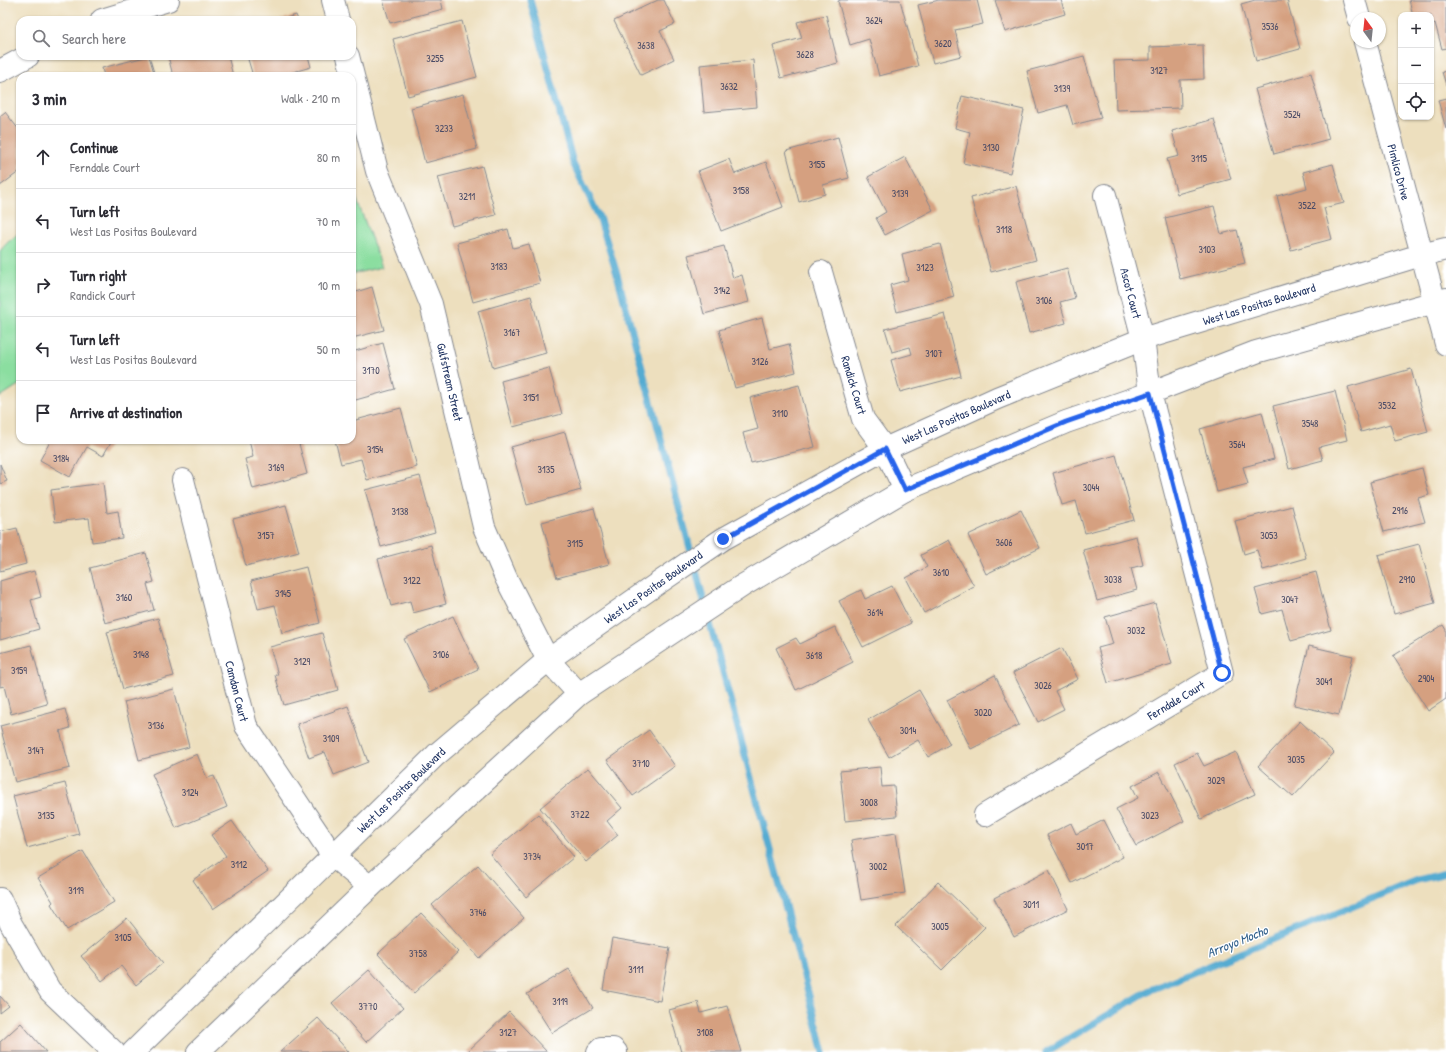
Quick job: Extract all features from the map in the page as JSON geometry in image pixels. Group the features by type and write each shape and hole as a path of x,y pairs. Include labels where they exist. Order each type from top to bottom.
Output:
{"street":[{"path":"115,16 168,0"},
{"path":"333,0 337,16"},
{"path":"1354,0 1357,12"},
{"name":"Pimlico Drive","path":"1367,48 1421,255 1440,300 1446,344"},
{"path":"0,71 21,60"},
{"name":"Gulfstream Street","path":"349,60 352,72"},
{"name":"Gulfstream Street","path":"356,87 378,171 432,304 484,527 506,578 548,660 579,694"},
{"name":"Ascot Court","path":"1105,195 1143,339 1150,393"},
{"name":"West Las Positas Boulevard","path":"134,1052 436,755 548,660 723,539 885,449 996,398 1143,339 1421,255 1446,249"},
{"name":"Randick Court","path":"821,272 863,418 885,449 905,490"},
{"path":"198,1052 370,887 579,694 742,586 905,490 1066,422 1150,393 1256,352 1440,300"},
{"name":"Ferndale Court","path":"985,815 1222,673 1150,393"},
{"name":"Camdon Court","path":"183,480 246,726 333,856 370,887"},
{"path":"0,899 11,924 50,991 114,1052"},
{"path":"598,1052 601,1049 613,1049 616,1052"}],"green space":[{"path":"356,198 382,267 356,273"},
{"path":"16,235 16,387 0,397 0,251"}],"building":[{"path":"383,0 441,0 443,9 390,23"},
{"path":"658,0 664,0 675,24 660,31 674,59 641,75 614,21"},
{"path":"900,0 918,66 879,76 869,39 850,45 838,1"},
{"path":"939,0 977,0 983,24 955,30 961,56 933,63 918,5"},
{"path":"995,0 1061,0 1065,14 1005,32"},
{"path":"1255,0 1287,0 1300,49 1256,61 1241,4"},
{"path":"1409,0 1446,0 1446,48 1442,49 1434,24 1434,12 1412,12"},
{"path":"826,15 838,63 781,78 773,46 802,38 797,22"},
{"path":"462,21 477,77 408,96 393,39"},
{"path":"1203,45 1204,79 1180,80 1181,108 1116,110 1114,61 1150,60 1150,47"},
{"path":"1084,56 1101,118 1073,125 1067,105 1038,113 1027,71"},
{"path":"133,60 150,60 154,72 103,72 102,68"},
{"path":"169,60 229,60 232,72 172,72"},
{"path":"248,60 309,60 311,67 293,72 252,72"},
{"path":"753,60 757,107 704,112 700,65"},
{"path":"1446,71 1446,85 1442,72"},
{"path":"1311,73 1329,139 1274,154 1255,89"},
{"path":"463,94 477,149 425,163 411,108"},
{"path":"962,96 1024,110 1010,173 963,163 970,132 955,128"},
{"path":"1446,98 1446,129 1438,100"},
{"path":"5,112 16,126 16,174 0,186 0,116"},
{"path":"1214,119 1231,179 1177,194 1167,159 1179,156 1172,131"},
{"path":"838,137 849,178 823,185 825,194 799,202 786,151"},
{"path":"905,157 933,210 885,235 876,218 886,212 868,177"},
{"path":"729,159 735,174 766,162 783,207 721,231 698,171"},
{"path":"1333,164 1344,203 1324,208 1332,239 1291,250 1277,196 1307,188 1303,172"},
{"path":"482,166 496,215 452,226 438,177"},
{"path":"1016,186 1036,260 991,272 971,198"},
{"path":"1214,206 1221,234 1237,230 1245,263 1180,279 1165,218"},
{"path":"508,229 513,248 529,244 540,283 473,302 457,243"},
{"path":"940,244 954,297 897,312 890,285 908,280 902,254"},
{"path":"724,246 733,278 742,275 749,302 704,314 688,255"},
{"path":"1067,268 1075,298 1060,302 1066,323 1029,333 1016,282"},
{"path":"372,287 384,330 356,337 356,292"},
{"path":"531,296 546,353 493,368 478,311"},
{"path":"945,314 961,376 900,392 891,360 912,354 910,347 892,352 885,329"},
{"path":"762,318 770,349 789,344 796,372 735,388 719,330"},
{"path":"383,343 395,389 356,400 356,351"},
{"path":"549,368 562,414 513,427 501,381"},
{"path":"1411,369 1428,432 1395,441 1390,424 1361,432 1348,387"},
{"path":"799,385 815,447 751,463 743,433 758,429 750,398"},
{"path":"1335,391 1347,440 1319,447 1323,460 1289,469 1273,406"},
{"path":"401,408 417,467 367,480 361,459 341,464 336,444 356,444 356,420"},
{"path":"1262,412 1274,459 1243,467 1248,484 1217,492 1200,429"},
{"path":"565,432 581,490 527,505 511,447"},
{"path":"49,444 110,444 103,456 87,447 70,477 40,460"},
{"path":"250,444 299,444 307,474 253,489 245,459 253,457"},
{"path":"1116,455 1134,520 1085,533 1076,501 1062,505 1053,473"},
{"path":"0,464 7,481 0,484"},
{"path":"1422,468 1429,495 1418,498 1425,522 1384,532 1370,482"},
{"path":"420,476 435,532 381,547 365,490"},
{"path":"103,483 107,513 118,511 122,538 92,542 89,518 55,522 51,490"},
{"path":"286,505 299,552 246,566 233,519"},
{"path":"1292,506 1306,558 1263,570 1257,550 1244,554 1235,521"},
{"path":"594,508 609,564 557,578 542,522"},
{"path":"1021,510 1040,548 986,574 968,535"},
{"path":"17,528 26,564 0,571 0,532"},
{"path":"1136,536 1143,565 1131,568 1137,590 1097,601 1083,550"},
{"path":"949,540 974,586 924,613 906,578 927,567 921,555"},
{"path":"1419,544 1435,603 1394,614 1378,555"},
{"path":"431,545 446,604 413,613 410,601 391,606 378,559"},
{"path":"146,553 154,582 147,584 154,610 105,623 90,568"},
{"path":"306,567 320,623 282,633 275,605 258,609 251,581"},
{"path":"34,571 41,597 31,600 39,629 0,640 0,581"},
{"path":"1316,572 1331,630 1291,641 1282,609 1262,614 1255,589"},
{"path":"892,586 911,623 863,647 839,601 861,590 865,599"},
{"path":"1155,603 1172,664 1108,683 1098,648 1113,644 1105,617"},
{"path":"453,616 478,669 430,692 404,639"},
{"path":"158,618 174,676 123,689 107,632"},
{"path":"1443,625 1446,630 1446,699 1428,711 1393,656"},
{"path":"835,627 853,662 796,690 776,648 796,638 800,644"},
{"path":"322,633 338,690 284,705 275,675 278,675 270,647"},
{"path":"31,645 47,704 11,714 4,686 0,687 0,653"},
{"path":"1309,646 1353,656 1339,715 1294,705"},
{"path":"1062,648 1078,679 1055,691 1064,709 1038,722 1013,673"},
{"path":"995,675 1019,725 971,749 947,700"},
{"path":"174,689 189,747 139,760 124,702"},
{"path":"919,690 950,744 928,757 918,740 889,757 868,720"},
{"path":"348,706 368,762 334,775 325,752 309,758 297,724"},
{"path":"65,709 70,728 60,731 70,768 15,782 0,726"},
{"path":"1300,721 1334,753 1293,797 1258,766"},
{"path":"649,730 675,766 633,796 607,760"},
{"path":"1236,752 1255,794 1201,819 1175,763 1197,753 1204,766"},
{"path":"197,754 207,778 214,776 227,807 176,828 152,774"},
{"path":"880,767 882,787 894,786 897,816 845,821 840,771"},
{"path":"588,768 622,808 607,821 618,835 586,862 540,808"},
{"path":"1159,772 1184,821 1136,846 1116,809 1138,798 1132,786"},
{"path":"65,783 79,834 27,848 13,796"},
{"path":"538,814 574,857 526,897 490,854"},
{"path":"1104,820 1123,857 1072,883 1047,835 1071,823 1076,834"},
{"path":"232,821 268,871 213,909 193,880 226,856 211,835"},
{"path":"896,833 905,893 861,900 851,840"},
{"path":"83,851 114,902 67,930 51,904 53,902 38,878"},
{"path":"478,865 524,918 479,958 432,905"},
{"path":"1049,870 1068,909 1014,937 994,898"},
{"path":"938,882 985,927 942,970 896,926"},
{"path":"421,913 458,952 414,993 378,954"},
{"path":"127,918 163,963 136,985 121,966 102,981 81,956"},
{"path":"612,938 670,948 660,1001 603,990"},
{"path":"569,969 593,1008 552,1033 527,994"},
{"path":"369,970 403,1008 366,1042 332,1003"},
{"path":"0,996 9,1006 0,1013"},
{"path":"698,1002 701,1013 727,1006 741,1052 681,1052 669,1010"},
{"path":"509,1012 547,1052 467,1052"},
{"path":"318,1018 349,1052 280,1052"},
{"path":"21,1023 46,1052 0,1052 0,1042"}],"waterway":[{"path":"530,0 573,163 599,217 617,274 824,1052"},
{"name":"Arroyo Mocho","path":"1046,1052 1148,991 1417,880 1446,873"}],"route":[{"path":"723,539 885,449 905,490 1066,422 1150,393 1222,673"}]}
